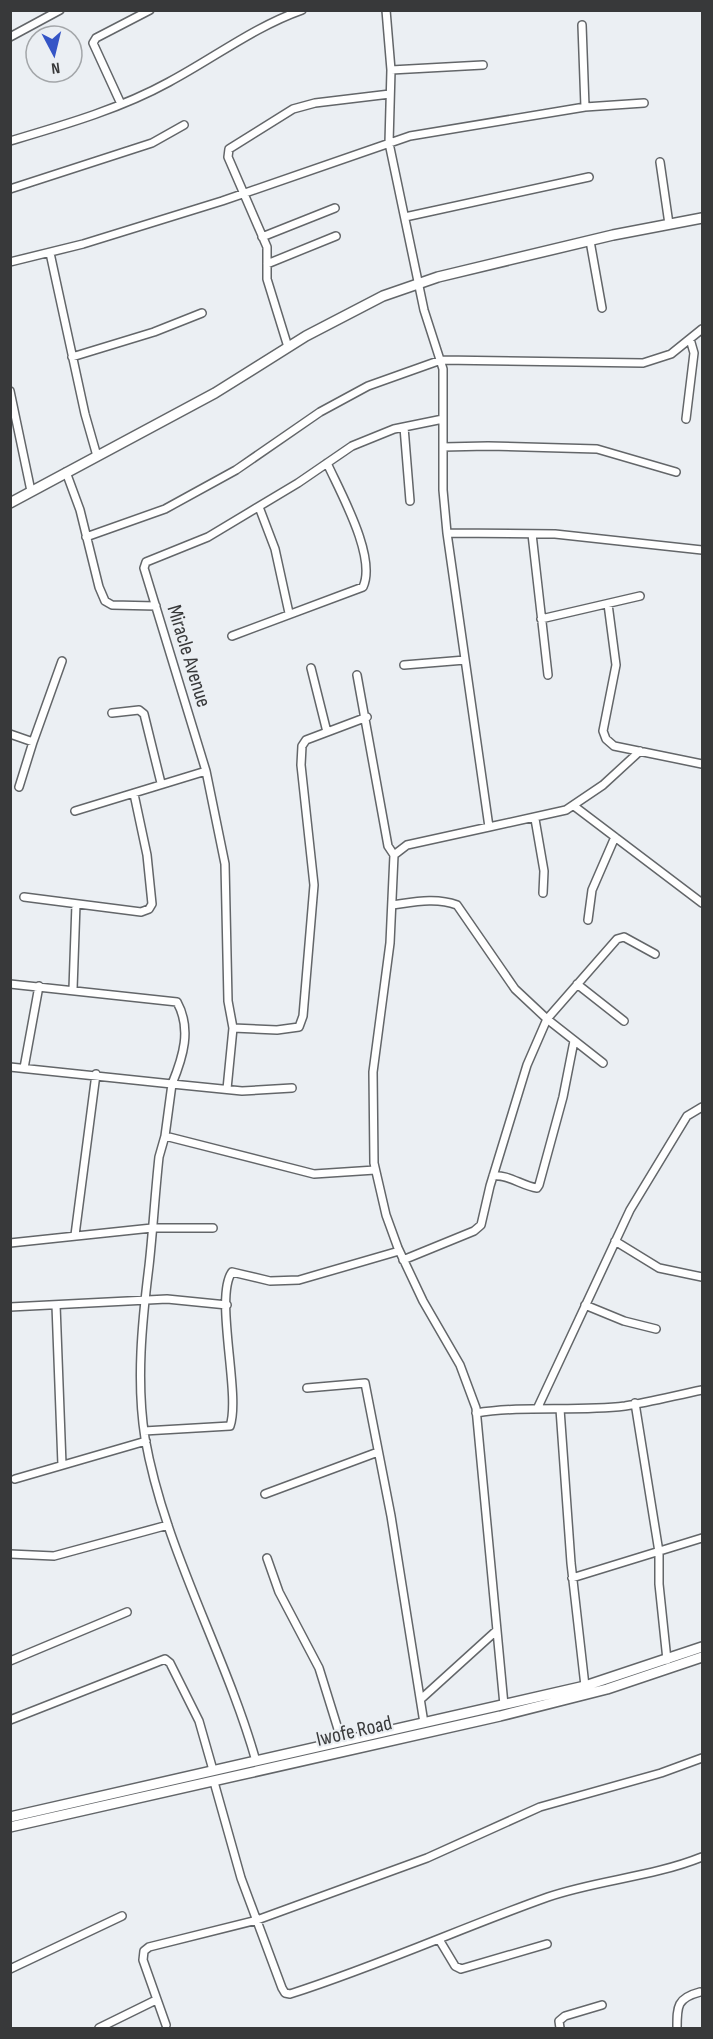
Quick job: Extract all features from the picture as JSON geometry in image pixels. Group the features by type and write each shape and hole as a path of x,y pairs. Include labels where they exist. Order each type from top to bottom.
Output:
{"street":[{"path":"10,37 60,10"},
{"path":"121,104 93,42 96,38 150,10"},
{"path":"10,141 69,124 121,104 171,81 241,38 302,10"},
{"path":"386,10 391,70 389,143 418,283 441,360 447,533 489,827"},
{"path":"582,25 585,107"},
{"path":"391,70 483,65"},
{"path":"288,347 267,279 269,258 228,157 229,149 293,109 315,103 390,94"},
{"path":"10,262 50,253 244,193 410,136 585,107 644,103"},
{"path":"10,189 152,143 184,125"},
{"path":"660,162 669,224"},
{"path":"405,217 589,177"},
{"path":"262,237 335,208"},
{"path":"10,503 215,393 341,316 418,283 590,241 702,218"},
{"path":"267,264 336,236"},
{"path":"590,241 602,308"},
{"path":"50,253 72,357 97,456"},
{"path":"72,357 154,332 202,313"},
{"path":"86,537 165,509 236,470 320,412 368,387 441,360 643,363 671,354 702,329"},
{"path":"686,419 694,353 690,339"},
{"path":"10,391 32,491"},
{"name":"Miracle Avenue","path":"227,1089 233,1028 228,1001 225,864 206,771 145,572 146,562 208,537 259,507 352,446 404,427 443,419"},
{"path":"404,427 410,501"},
{"path":"443,447 597,449 676,472"},
{"path":"232,636 363,586 366,579 366,565 356,525 327,463"},
{"path":"66,472 80,510 99,587 105,601 112,605 156,606"},
{"path":"259,507 275,549 289,613"},
{"path":"447,533 555,534 702,550"},
{"path":"532,534 548,675"},
{"path":"542,619 640,596"},
{"path":"608,604 616,665 603,731 606,739 614,746 702,764"},
{"path":"404,665 465,660"},
{"path":"20,787 33,742 62,661"},
{"path":"311,668 327,732"},
{"path":"357,675 367,717 388,846 394,855 392,905 373,1072 372,1122 375,1170 386,1215 399,1251 423,1301 460,1365 476,1413 504,1705"},
{"path":"112,713 139,710 144,714 161,783"},
{"path":"233,1028 277,1030 298,1027 303,1016 314,885 301,765 302,746 306,740 367,717"},
{"path":"10,734 33,742"},
{"path":"394,855 407,845 438,836 535,819 574,806 603,785 640,751"},
{"path":"75,811 206,771"},
{"path":"24,897 141,912 151,908 147,855 134,794"},
{"path":"574,806 702,903"},
{"path":"535,819 544,871 543,893"},
{"path":"588,920 592,890 615,837"},
{"path":"392,905 430,900 446,901 457,905 515,988 547,1019 603,1064"},
{"path":"73,989 76,904"},
{"path":"403,1260 474,1231 481,1225 493,1176 527,1065 547,1019 621,937 655,954"},
{"path":"10,984 177,1002 185,1022 186,1032 180,1066 172,1084 165,1136 159,1158 143,1301 141,1337 144,1431 168,1525 228,1678 256,1761"},
{"path":"577,984 624,1022"},
{"path":"24,1068 39,986"},
{"path":"493,1176 500,1175 529,1187 537,1188 539,1185 563,1097 574,1041"},
{"path":"10,1067 227,1089 292,1088"},
{"path":"75,1235 96,1074"},
{"path":"538,1407 615,1241 672,1138 687,1116 702,1107"},
{"path":"165,1136 314,1174 375,1170"},
{"path":"10,1243 152,1228 213,1228"},
{"path":"615,1241 659,1268 702,1276"},
{"path":"144,1431 230,1426 227,1305 229,1276 232,1272 283,1282 299,1280 399,1251"},
{"path":"10,1307 167,1299 227,1305"},
{"path":"56,1305 62,1466"},
{"path":"585,1305 624,1321 656,1329"},
{"path":"307,1388 365,1383 424,1723"},
{"path":"476,1413 538,1407 560,1409 635,1403 702,1390"},
{"path":"635,1403 659,1552 659,1584 667,1659"},
{"path":"560,1409 572,1578 585,1686"},
{"path":"15,1479 146,1441"},
{"path":"265,1494 378,1452"},
{"path":"10,1554 54,1556 168,1525"},
{"path":"572,1578 702,1538"},
{"path":"267,1558 279,1592 319,1668 342,1743"},
{"path":"10,1661 126,1612"},
{"path":"420,1699 496,1631"},
{"name":"Iwofe Road","path":"10,1827 511,1713 644,1672 667,1659 702,1647"},
{"name":"Iwofe Road","path":"10,1817 342,1743 702,1657"},
{"path":"10,1720 165,1659 170,1663 199,1721 213,1770"},
{"path":"166,2025 143,1960 144,1951 149,1947 257,1920 428,1858 540,1807 661,1773 702,1758"},
{"path":"214,1782 230,1843 257,1920 282,1988 285,1993 290,1994 440,1941 549,1897 666,1869 702,1857"},
{"path":"10,1969 122,1916"},
{"path":"440,1941 455,1966 461,1969 547,1944"},
{"path":"677,2028 680,2002 685,1996 700,1992"},
{"path":"99,2028 156,2000"},
{"path":"560,2028 559,2021 565,2016 602,2005"}]}
